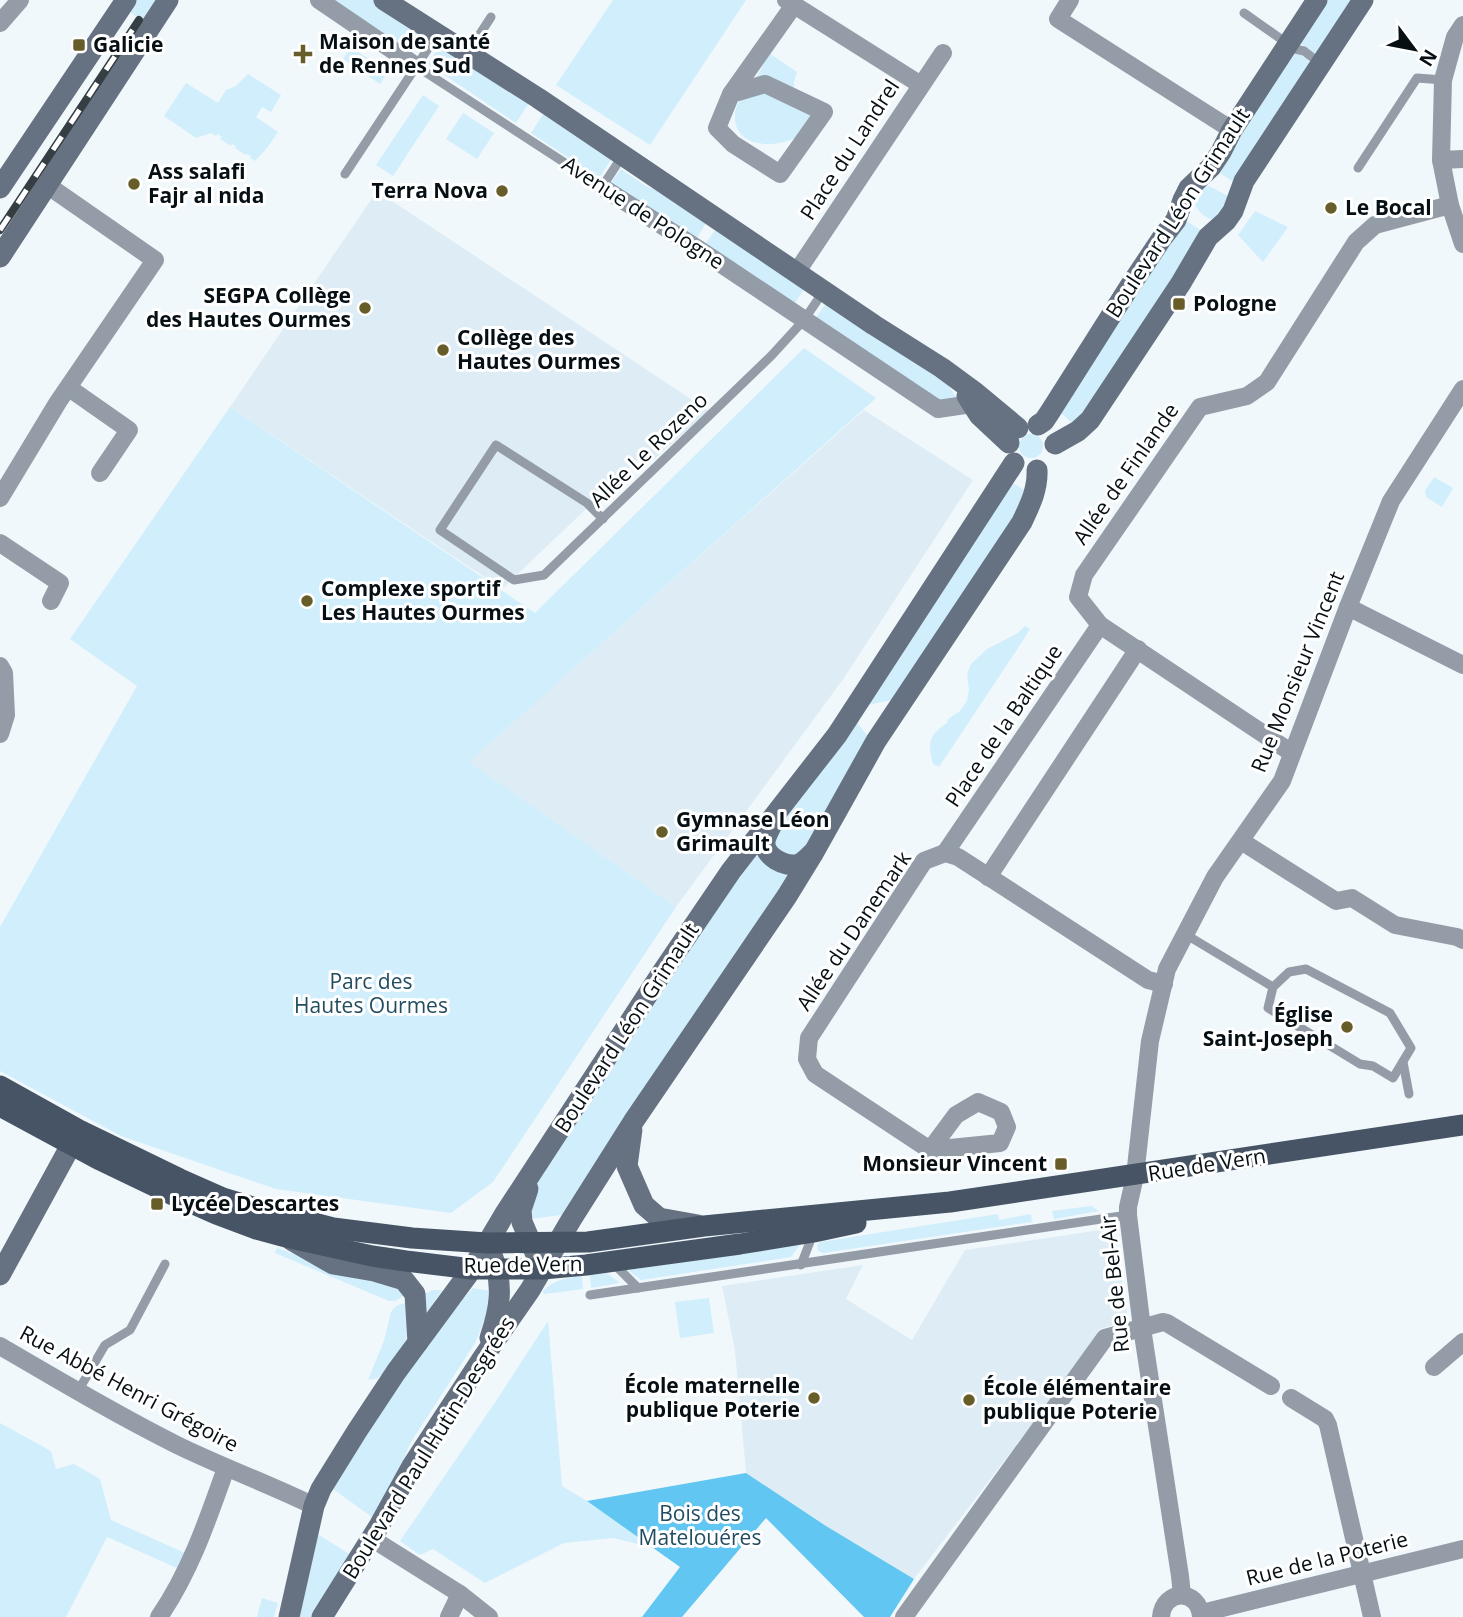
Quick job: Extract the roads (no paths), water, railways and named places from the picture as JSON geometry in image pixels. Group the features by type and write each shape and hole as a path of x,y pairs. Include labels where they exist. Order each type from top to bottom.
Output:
{"main road":[{"path":"0,188 127,0"},
{"path":"0,257 168,0"},
{"name":"Avenue de Pologne","path":"385,0 538,98 796,273 942,368 976,393 1020,440"},
{"name":"Boulevard Léon Grimault","path":"487,1243 731,872 837,735 1020,440 1044,421 1087,351 1176,220 1189,188 1211,167 1317,0"},
{"name":"Boulevard Léon Grimault","path":"1055,444 1090,421 1181,283 1208,237 1233,211 1244,181 1363,0"},
{"name":"Avenue de Pologne","path":"959,382 984,421 1020,440"},
{"path":"1048,430 1055,444 1051,461 1037,470 1024,469 1020,440 1048,430"},
{"path":"558,1243 633,1122 787,896 876,741 1022,522 1034,494 1038,480 1037,470"},
{"name":"Boulevard Léon Grimault","path":"774,818 765,842 767,852 774,859 788,864 800,864 814,852"},
{"name":"Rue de Vern","path":"0,1086 75,1137 173,1195 256,1229 372,1256 472,1269 543,1269 612,1262 814,1232 950,1202"},
{"name":"Rue de Vern","path":"0,1106 223,1198 262,1210 332,1228 412,1238 487,1243 588,1242 704,1226 950,1202 1463,1125"},
{"path":"633,1122 627,1166 644,1205 659,1218 704,1226"},
{"path":"0,1275 75,1137"},
{"path":"536,1167 521,1210 522,1222 543,1269"},
{"path":"286,1237 333,1264 404,1280 415,1294 418,1342"},
{"path":"482,1359 496,1321 500,1294 498,1269 487,1243"},
{"path":"289,1617 314,1506 321,1489 357,1431 472,1269 487,1243"},
{"name":"Boulevard Paul Hutin-Desgrées","path":"322,1617 412,1466 530,1290 558,1243"}],"street":[{"path":"0,23 20,0"},
{"name":"Avenue de Pologne","path":"319,0 416,66"},
{"path":"1070,0 1058,19 1232,130"},
{"path":"731,94 765,85 824,111 780,174 733,144 717,128 731,94 790,3 920,85"},
{"path":"1463,24 1455,37 1443,80 1441,160 1450,205 1463,244"},
{"name":"Place du Landrel","path":"796,273 943,53"},
{"path":"1441,160 1463,159"},
{"path":"0,498 64,395 155,260 47,185"},
{"name":"Avenue de Pologne","path":"602,187 938,410 972,404"},
{"name":"Allée de Finlande","path":"1292,753 1100,625 1078,597 1084,575 1200,407 1247,397 1267,382 1356,242 1375,225 1450,205"},
{"name":"Rue Monsieur Vincent","path":"1135,1176 1150,1041 1167,969 1215,877 1282,781 1391,501 1463,389"},
{"path":"64,395 129,430 100,472"},
{"path":"0,543 20,548 60,583 51,601"},
{"path":"1348,607 1463,665"},
{"name":"Place de la Baltique","path":"945,853 1100,625"},
{"path":"988,877 1138,649"},
{"path":"0,666 4,673 6,715 0,734"},
{"path":"1241,841 1336,901 1352,898 1395,925 1463,940"},
{"name":"Allée du Danemark","path":"930,1150 815,1074 807,1059 809,1038 925,861 945,853 958,857 1148,980 1164,984"},
{"name":"Rue de Bel-Air","path":"1135,1176 1128,1215 1182,1595"},
{"path":"904,1617 1105,1338 1163,1322 1271,1386"},
{"path":"1434,1367 1463,1342"},
{"name":"Rue Abbé Henri Grégoire","path":"0,1346 176,1445 314,1506"},
{"path":"1291,1398 1326,1421 1372,1617"},
{"path":"159,1617 172,1598 193,1552 226,1468"},
{"path":"371,1538 460,1594 489,1617"},
{"name":"Rue de la Poterie","path":"1201,1615 1463,1549"},
{"path":"449,1617 460,1594"},
{"path":"1161,1617 1164,1605 1182,1595 1197,1603 1201,1615"}],"lane":[{"path":"1244,13 1295,49 1304,51 1322,62"},
{"path":"467,54 491,17"},
{"path":"345,174 438,35"},
{"name":"Avenue de Pologne","path":"416,66 602,187"},
{"path":"1358,168 1417,78 1443,80"},
{"path":"602,187 623,155"},
{"name":"Allée Le Rozeno","path":"603,519 587,503 496,445 440,530 514,580 544,575 603,519 772,355 804,320 823,291"},
{"path":"1185,934 1273,987"},
{"path":"1306,970 1390,1013 1411,1048 1393,1077 1373,1066 1360,1064 1268,1008 1273,987 1289,972 1306,970"},
{"path":"1403,1062 1409,1094"},
{"path":"590,1295 1128,1215"},
{"path":"801,1265 814,1232"},
{"path":"612,1262 638,1289"},
{"path":"78,1391 105,1345 130,1330 165,1264"}],"railway":[{"path":"0,230 139,20"}],"place":[{"name":"Galicie","path":"79,45"},
{"name":"Maison de santé de Rennes Sud","path":"303,54"},
{"name":"Ass salafi Fajr al nida","path":"134,184"},
{"name":"Terra Nova","path":"502,191"},
{"name":"Le Bocal","path":"1331,208"},
{"name":"Pologne","path":"1179,304"},
{"name":"SEGPA Collège des Hautes Ourmes","path":"365,308"},
{"name":"Collège des Hautes Ourmes","path":"443,350"},
{"name":"Complexe sportif Les Hautes Ourmes","path":"307,601"},
{"name":"Gymnase Léon Grimault","path":"662,832"},
{"name":"Église Saint-Joseph","path":"1347,1027"},
{"name":"Monsieur Vincent","path":"1061,1164"},
{"name":"Lycée Descartes","path":"157,1204"},
{"name":"École maternelle publique Poterie","path":"814,1398"},
{"name":"École élémentaire publique Poterie","path":"969,1400"}],"park label":[{"name":"Parc des Hautes Ourmes","path":"371,994"},
{"name":"Bois des Matelouéres","path":"700,1526"}]}
